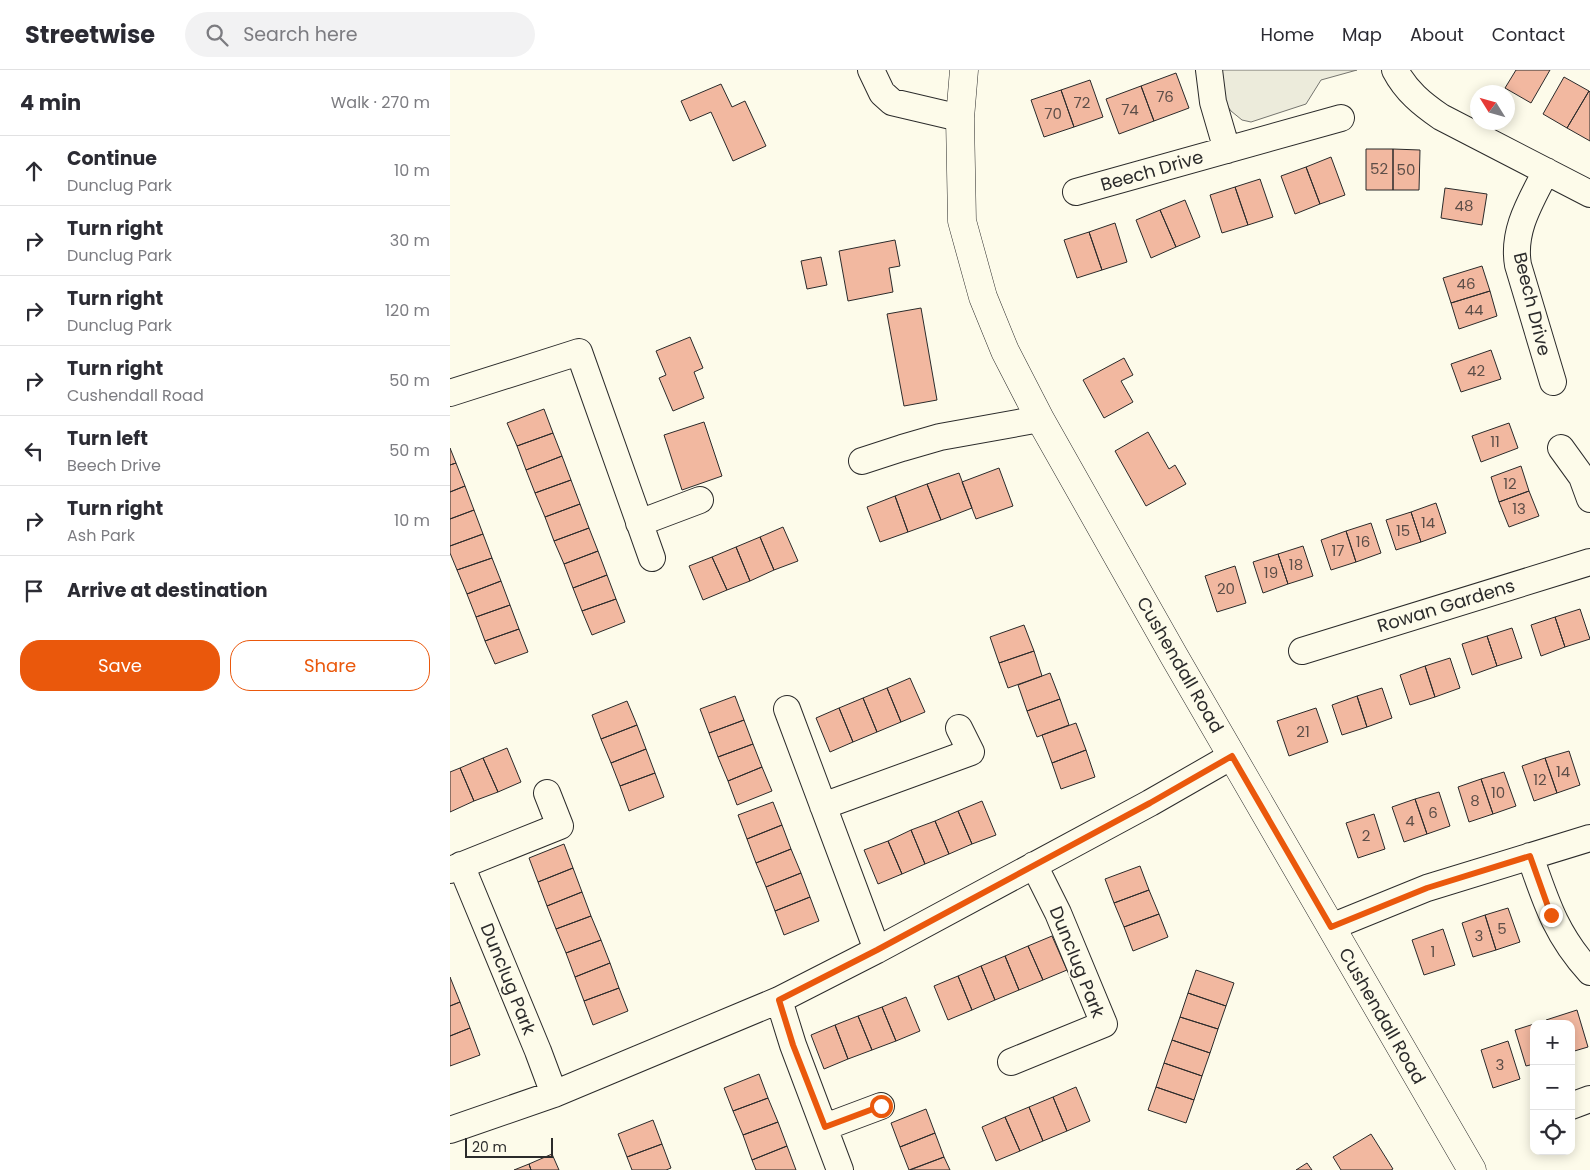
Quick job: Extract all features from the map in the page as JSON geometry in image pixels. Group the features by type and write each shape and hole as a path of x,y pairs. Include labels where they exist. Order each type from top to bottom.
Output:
{"main road":[{"name":"Cushendall Road","path":"964,70 960,118 962,221 983,297 1005,351 1040,419 1174,656 1472,1170"}],"street":[{"path":"871,70 882,93 892,102 960,118"},
{"name":"Beech Drive","path":"1209,70 1213,102 1227,150"},
{"path":"1395,70 1406,88 1441,117 1590,194"},
{"name":"Beech Drive","path":"1076,192 1341,118"},
{"name":"Beech Drive","path":"1546,171 1521,222 1516,250 1518,265 1553,382"},
{"path":"450,393 579,352 652,558"},
{"path":"862,461 940,437 1040,419"},
{"path":"1561,448 1582,477 1590,499"},
{"path":"639,522 700,500"},
{"name":"Rowan Gardens","path":"1302,650 1590,562"},
{"path":"787,709 877,950"},
{"path":"822,806 971,752 959,728"},
{"path":"450,1130 554,1094 779,1000 877,950 1150,803 1232,756"},
{"name":"Dunclug Park","path":"547,793 560,826 456,867 538,1051 554,1094"},
{"path":"1331,927 1427,888 1590,838"},
{"path":"1530,856 1555,924 1590,972"},
{"name":"Dunclug Park","path":"1011,1062 1104,1024 1058,913 1034,865"},
{"path":"779,1000 793,1045 840,1170"},
{"path":"1575,1105 1590,1099"},
{"path":"825,1127 881,1106"}],"shaded area":[{"path":"1219,70 1357,70 1321,80 1306,104 1251,122 1242,120 1231,111 1224,101"}],"building":[{"path":"1516,70 1550,70 1531,103 1515,94 1515,85 1507,85"},
{"path":"1176,73 1189,108 1154,121 1141,86"},
{"path":"1564,77 1589,91 1567,128 1543,114"},
{"path":"1090,80 1103,117 1074,127 1061,90"},
{"path":"721,84 732,107 745,101 766,146 733,161 711,112 690,121 681,101"},
{"path":"1141,86 1154,121 1119,134 1106,99"},
{"path":"1061,90 1074,127 1044,137 1031,100"},
{"path":"1590,92 1590,141 1567,128"},
{"path":"1366,149 1393,149 1393,190 1366,190"},
{"path":"1393,149 1420,150 1419,190 1393,190"},
{"path":"1331,157 1345,195 1320,204 1306,167"},
{"path":"1306,167 1320,204 1295,214 1281,176"},
{"path":"1260,179 1273,217 1248,225 1235,187"},
{"path":"1235,187 1248,225 1222,233 1210,195"},
{"path":"1445,188 1487,194 1482,225 1441,218"},
{"path":"1185,200 1200,237 1176,247 1160,210"},
{"path":"1160,210 1176,247 1151,258 1136,220"},
{"path":"1115,223 1127,262 1102,270 1089,232"},
{"path":"1089,232 1102,270 1077,278 1064,240"},
{"path":"895,240 900,266 889,268 893,292 848,301 839,251"},
{"path":"821,257 827,285 807,289 801,261"},
{"path":"1482,266 1490,291 1451,303 1443,278"},
{"path":"1490,291 1497,316 1459,329 1451,303"},
{"path":"921,308 937,400 904,406 887,314"},
{"path":"690,337 703,368 694,372 704,398 673,411 659,378 666,375 656,351"},
{"path":"1491,350 1501,379 1461,392 1451,364"},
{"path":"1124,358 1133,375 1121,381 1133,402 1104,418 1083,380"},
{"path":"544,409 553,433 517,446 507,423"},
{"path":"704,422 722,476 682,490 664,435"},
{"path":"1509,423 1518,448 1481,462 1472,436"},
{"path":"1148,432 1169,469 1175,465 1186,484 1146,506 1115,451"},
{"path":"553,433 562,456 526,470 517,446"},
{"path":"450,448 456,463 450,465"},
{"path":"562,456 571,480 535,493 526,470"},
{"path":"456,463 465,486 450,492 450,465"},
{"path":"1521,466 1529,491 1499,502 1491,477"},
{"path":"999,468 1013,506 976,519 962,482"},
{"path":"959,473 972,508 941,520 927,484"},
{"path":"571,480 580,504 545,517 535,493"},
{"path":"927,484 941,520 908,532 895,496"},
{"path":"465,486 474,510 450,519 450,492"},
{"path":"1529,491 1539,516 1509,527 1499,502"},
{"path":"895,496 908,532 880,542 867,507"},
{"path":"1436,503 1446,533 1421,542 1411,512"},
{"path":"580,504 589,528 554,541 545,517"},
{"path":"474,510 483,534 450,546 450,519"},
{"path":"1411,512 1421,542 1396,550 1386,520"},
{"path":"1371,523 1381,553 1356,562 1346,531"},
{"path":"783,527 798,561 774,570 760,537"},
{"path":"589,528 598,551 564,564 554,541"},
{"path":"1346,531 1356,562 1331,570 1321,540"},
{"path":"483,534 492,558 457,570 450,553 450,546"},
{"path":"760,537 774,570 750,581 736,547"},
{"path":"1303,546 1313,576 1288,584 1278,554"},
{"path":"736,547 750,581 727,590 712,557"},
{"path":"598,551 607,575 573,588 564,564"},
{"path":"1278,554 1288,584 1263,593 1253,562"},
{"path":"712,557 727,590 703,600 689,566"},
{"path":"492,558 501,581 467,594 457,570"},
{"path":"1235,566 1246,603 1217,612 1205,576"},
{"path":"607,575 616,599 582,611 573,588"},
{"path":"501,581 510,605 476,617 467,594"},
{"path":"616,599 625,622 592,635 582,611"},
{"path":"510,605 519,629 485,641 476,617"},
{"path":"1580,609 1590,639 1565,647 1555,617"},
{"path":"1555,617 1565,647 1541,656 1531,625"},
{"path":"1024,625 1034,651 999,663 990,637"},
{"path":"1512,628 1522,658 1497,666 1487,636"},
{"path":"519,629 528,652 495,664 485,641"},
{"path":"1487,636 1497,666 1472,675 1462,644"},
{"path":"1034,651 1042,676 1008,688 999,663"},
{"path":"1450,658 1460,688 1435,697 1425,666"},
{"path":"1425,666 1435,697 1410,705 1400,675"},
{"path":"1050,673 1060,699 1027,711 1018,685"},
{"path":"910,678 925,712 901,722 887,688"},
{"path":"887,688 901,722 877,732 863,698"},
{"path":"1382,688 1392,718 1367,727 1357,696"},
{"path":"735,696 744,720 709,733 700,709"},
{"path":"1357,696 1367,727 1342,735 1332,705"},
{"path":"863,698 877,732 853,742 839,708"},
{"path":"1060,699 1069,725 1037,737 1027,711"},
{"path":"627,701 637,725 601,739 592,715"},
{"path":"839,708 853,742 830,752 816,718"},
{"path":"1316,708 1328,742 1289,756 1277,721"},
{"path":"744,720 753,744 718,757 709,733"},
{"path":"1076,723 1086,750 1052,763 1042,735"},
{"path":"637,725 646,749 611,763 601,739"},
{"path":"753,744 762,767 728,781 718,757"},
{"path":"507,748 521,782 498,792 483,758"},
{"path":"646,749 655,773 620,786 611,763"},
{"path":"1086,750 1095,777 1061,789 1052,763"},
{"path":"1569,751 1580,785 1557,793 1545,758"},
{"path":"483,758 498,792 474,801 460,768"},
{"path":"1545,758 1557,793 1534,801 1522,766"},
{"path":"762,767 772,791 737,805 728,781"},
{"path":"460,768 474,801 450,812 450,772"},
{"path":"1504,772 1516,806 1493,814 1481,779"},
{"path":"655,773 664,797 629,811 620,786"},
{"path":"1481,779 1493,814 1469,822 1458,787"},
{"path":"1439,792 1450,826 1427,834 1415,799"},
{"path":"1415,799 1427,834 1404,842 1392,807"},
{"path":"982,801 996,835 972,844 958,811"},
{"path":"773,802 782,825 747,839 738,815"},
{"path":"958,811 972,844 949,854 935,821"},
{"path":"1374,814 1385,849 1358,858 1346,823"},
{"path":"935,821 949,854 925,864 911,830"},
{"path":"782,825 791,849 756,863 747,839"},
{"path":"911,830 925,864 902,874 888,841"},
{"path":"888,841 902,874 878,884 864,850"},
{"path":"564,844 573,868 538,882 529,858"},
{"path":"791,849 801,873 766,887 756,863"},
{"path":"1140,866 1149,890 1114,903 1105,879"},
{"path":"573,868 582,892 547,906 538,882"},
{"path":"801,873 810,897 775,911 766,887"},
{"path":"1149,890 1159,914 1124,927 1114,903"},
{"path":"582,892 591,916 556,929 547,906"},
{"path":"810,897 819,921 784,935 775,911"},
{"path":"1508,908 1520,942 1496,950 1485,915"},
{"path":"1159,914 1168,937 1133,951 1124,927"},
{"path":"1485,915 1496,950 1473,957 1462,923"},
{"path":"591,916 601,940 566,953 556,929"},
{"path":"1443,929 1455,965 1424,975 1412,940"},
{"path":"1052,936 1067,970 1043,980 1028,946"},
{"path":"601,940 610,963 575,977 566,953"},
{"path":"1028,946 1043,980 1019,990 1005,956"},
{"path":"1005,956 1019,990 995,1000 981,966"},
{"path":"610,963 619,988 584,1001 575,977"},
{"path":"981,966 995,1000 972,1010 958,976"},
{"path":"1196,970 1234,983 1226,1006 1188,993"},
{"path":"958,976 972,1010 948,1020 934,986"},
{"path":"450,977 460,1002 450,1006"},
{"path":"619,988 628,1011 593,1025 584,1001"},
{"path":"1188,993 1226,1006 1218,1029 1180,1017"},
{"path":"906,997 920,1031 896,1041 882,1007"},
{"path":"460,1002 470,1028 450,1036 450,1006"},
{"path":"882,1007 896,1041 872,1050 858,1016"},
{"path":"1577,1010 1588,1047 1575,1051 1575,1020 1546,1020"},
{"path":"858,1016 872,1050 848,1059 835,1025"},
{"path":"1180,1017 1218,1029 1210,1053 1172,1040"},
{"path":"835,1025 848,1059 824,1069 811,1035"},
{"path":"1530,1025 1530,1065 1526,1066 1515,1030"},
{"path":"470,1028 480,1055 450,1066 450,1036"},
{"path":"1172,1040 1210,1053 1202,1076 1164,1063"},
{"path":"1508,1041 1520,1079 1493,1088 1481,1050"},
{"path":"1164,1063 1202,1076 1194,1100 1156,1087"},
{"path":"759,1074 768,1098 733,1111 724,1088"},
{"path":"1076,1087 1090,1121 1067,1131 1053,1097"},
{"path":"1156,1087 1194,1100 1186,1123 1148,1110"},
{"path":"1053,1097 1067,1131 1043,1141 1029,1107"},
{"path":"768,1098 778,1122 743,1135 733,1111"},
{"path":"1029,1107 1043,1141 1020,1151 1005,1117"},
{"path":"926,1109 935,1133 900,1147 891,1123"},
{"path":"1005,1117 1020,1151 996,1161 982,1127"},
{"path":"653,1120 662,1144 627,1157 618,1134"},
{"path":"778,1122 787,1146 752,1160 743,1135"},
{"path":"935,1133 944,1157 909,1170 900,1147"},
{"path":"1371,1134 1393,1169 1341,1170 1333,1157"},
{"path":"662,1144 671,1168 666,1170 632,1170 627,1157"},
{"path":"787,1146 796,1170 756,1170 752,1160"},
{"path":"552,1154 559,1170 531,1170 529,1164"},
{"path":"944,1157 950,1170 910,1170"},
{"path":"1307,1163 1312,1170 1296,1170"},
{"path":"529,1164 531,1170 514,1170"}],"route":[{"path":"881,1106 825,1127 793,1045 779,1000 877,950 1150,803 1232,756 1331,927 1427,888 1530,856 1551,915"}]}
